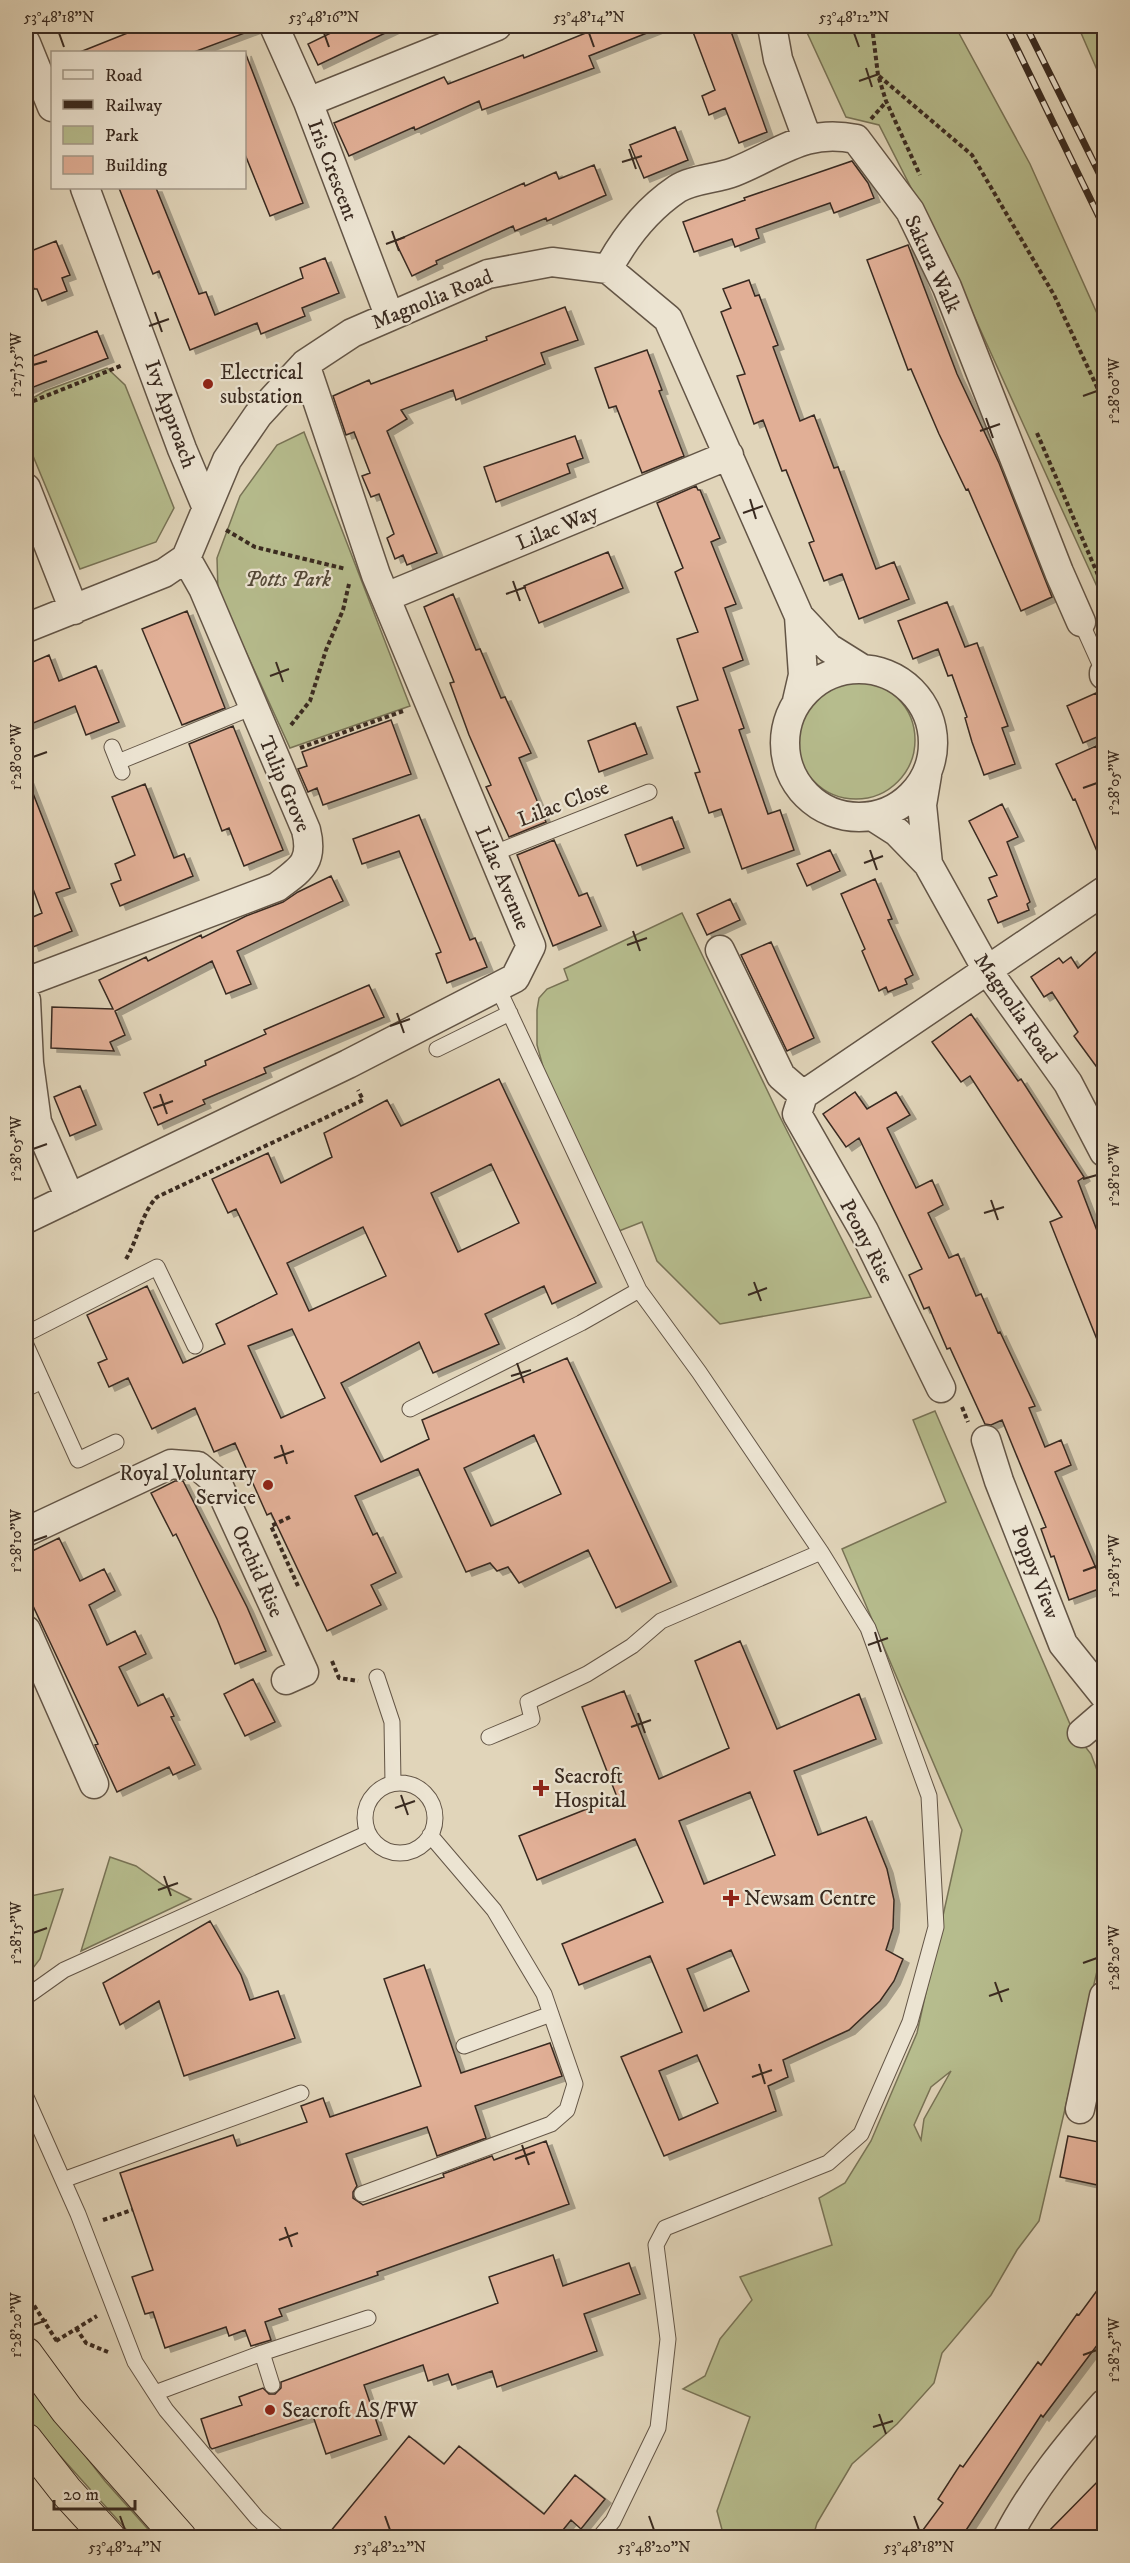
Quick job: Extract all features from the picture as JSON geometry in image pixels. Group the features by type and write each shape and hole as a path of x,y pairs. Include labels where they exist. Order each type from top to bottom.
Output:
{"highway":[{"path":"26,2354 67,2410 180,2538"},
{"path":"26,2440 99,2534"}],"street":[{"name":"Iris Crescent","path":"274,26 308,102 389,315"},
{"path":"308,102 496,26"},
{"path":"772,26 778,59 807,138"},
{"path":"26,43 51,105"},
{"name":"Sakura Walk","path":"608,269 625,238 649,211 679,188 734,172 807,138 837,135 856,139 910,211 947,287 1059,572 1081,622"},
{"name":"Ivy Approach","path":"86,189 149,354 204,511"},
{"name":"Magnolia Road","path":"186,558 227,460 258,415 305,364 352,333 488,274 552,262 608,269 668,319 799,616 803,675 797,701 787,724 784,749 791,773 805,794 825,809 849,817 872,816 895,808 914,793 927,772"},
{"name":"Lilac Avenue","path":"26,1219 348,1064 515,978 531,946 429,702 371,581 305,364"},
{"name":"Lilac Way","path":"371,581 729,455"},
{"path":"26,488 74,610"},
{"path":"26,628 164,573 186,558"},
{"name":"Tulip Grove","path":"26,982 277,887 304,867 310,845 306,830 203,588 186,558"},
{"name":"Magnolia Road","path":"799,616 829,648 861,668 885,673 906,685 922,703 932,725 933,749 922,805 928,864"},
{"name":"Magnolia Road","path":"797,701 814,683 829,675 861,668"},
{"name":"Magnolia Road","path":"872,816 897,832 928,864 987,970 1068,1083 1104,1152"},
{"path":"720,950 781,1076 803,1095 949,999 987,970 1104,891"},
{"path":"26,1000 29,1063 37,1122 79,1194"},
{"name":"Peony Rise","path":"803,1095 797,1114 864,1232 941,1388"},
{"name":"Poppy View","path":"986,1440 999,1481 1017,1521 1063,1644 1104,1695"},
{"name":"Orchid Rise","path":"26,1532 171,1464 198,1466 217,1482 304,1672 286,1680"},
{"path":"26,1630 94,1784"},
{"path":"1082,1733 1104,1714"},
{"path":"1080,2109 1104,1996"},
{"path":"1007,2538 1036,2489 1104,2404"}],"lane":[{"name":"Sakura Walk","path":"1081,622 1104,674"},
{"path":"117,760 253,707"},
{"name":"Lilac Close","path":"492,854 649,792"},
{"path":"497,986 639,1290 677,1339 821,1552 868,1628 929,1796 936,1927 910,2022 861,2134 828,2163 665,2228 656,2245 668,2339 658,2428 613,2521 599,2538"},
{"path":"437,1049 510,1013"},
{"path":"26,1334 157,1267 195,1346"},
{"path":"410,1409 581,1323 639,1290"},
{"path":"26,1345 78,1460 116,1442"},
{"path":"26,1389 42,1381"},
{"path":"489,1737 532,1719 528,1702 587,1674 632,1646 661,1621 821,1552"},
{"path":"379,1681 392,1722 393,1784"},
{"path":"404,1783 415,1786 431,1802 434,1824 423,1844 413,1850 401,1853 382,1848 368,1833 365,1820 366,1807 377,1792 393,1784 404,1783"},
{"path":"26,1997 64,1970 368,1833"},
{"path":"362,2194 552,2124 567,2110 575,2084 544,1994 494,1910 430,1834"},
{"path":"464,2046 551,2014"},
{"path":"63,2180 301,2093"},
{"path":"26,2097 63,2180 135,2362 155,2393 257,2518 279,2538"},
{"path":"155,2393 262,2353 368,2318"},
{"path":"262,2353 273,2385"}],"path":[{"path":"872,26 879,75 972,155 1054,295 1104,402"},
{"path":"1096,26 1104,45"},
{"path":"26,404 149,354"},
{"path":"204,511 255,547 371,581 343,610 326,651 310,701 295,723 270,747"},
{"path":"270,747 429,702"},
{"path":"134,1278 125,1260 137,1240 147,1207 157,1197 363,1100 348,1064"},
{"path":"941,1388 952,1384 977,1442 986,1440"},
{"path":"290,1517 271,1526 300,1591"},
{"path":"330,1656 339,1678 379,1681"},
{"path":"82,2227 132,2210"},
{"path":"56,2340 87,2322"},
{"path":"76,2328 86,2343 135,2362"}],"green space":[{"path":"804,26 955,26 1030,164 1104,329 1104,602 955,274 879,125 846,117"},
{"path":"1078,26 1104,26 1104,86"},
{"path":"107,368 125,385 174,508 156,542 80,569 26,439 26,402 45,391"},
{"name":"Potts Park","path":"304,432 410,706 290,748 218,591 217,558 240,496 277,445"},
{"path":"856,681 879,686 898,698 910,717 915,740 910,763 898,782 879,794 856,799 833,794 814,782 802,763 797,740 802,717 814,698 833,686"},
{"path":"682,913 780,1117 871,1297 720,1324 657,1261 642,1222 619,1231 545,1074 537,1045 539,998 547,989 568,980 564,969"},
{"path":"935,1411 1073,1731 1091,1754 1104,1789 1104,1941 1039,2221 1017,2250 991,2295 942,2353 934,2383 897,2424 852,2464 817,2523 813,2537 724,2537 717,2511 750,2417 683,2389 705,2376 720,2339 752,2300 740,2277 832,2245 819,2198 845,2183 871,2141 917,2033 962,1830 842,1549 946,1502 913,1420","holes":["951,2071 924,2119 921,2140 914,2125 931,2087"]},
{"path":"110,1857 136,1866 163,1885 191,1899 81,1951"},
{"path":"63,1889 40,1959 33,1968 26,1971 26,1897"},
{"path":"26,2380 105,2481 155,2537 133,2537 26,2418"}],"building":[{"path":"145,26 258,26 258,28 197,51 82,51"},
{"path":"345,26 400,26 318,65 308,44"},
{"path":"603,26 662,27 589,56 594,68 482,110 479,101 349,156 334,123 444,77 448,84 523,55 524,58"},
{"path":"710,26 729,26 767,132 739,143 725,108 709,115 702,96 715,90 693,32"},
{"path":"246,55 303,203 270,216 246,157"},
{"path":"675,127 688,160 644,178 630,145"},
{"path":"852,161 868,183 874,198 834,213 830,203 756,229 759,238 735,247 732,239 694,252 683,222 745,200 744,198"},
{"path":"594,165 606,195 547,221 546,218 515,231 513,226 436,261 437,264 412,276 395,241 524,183 525,186 556,172 559,179"},
{"path":"119,189 156,189 199,294 206,292 215,315 303,278 300,268 325,258 339,293 302,308 305,316 261,334 257,323 190,350 159,271 153,274"},
{"path":"56,241 70,275 62,278 67,291 42,301 37,289 34,289 26,268 26,253"},
{"path":"908,245 957,374 999,463 1052,597 1021,611 968,489 966,490 939,434 911,369 908,370 867,260"},
{"path":"749,280 755,296 759,295 778,345 773,347 800,421 814,415 834,468 838,467 876,569 894,562 909,599 859,619 842,574 824,581 809,543 814,541 786,470 782,471 763,420 754,424 737,376 745,374 721,312 731,308 723,289"},
{"path":"565,307 578,340 541,353 545,364 456,400 453,390 401,410 407,419 387,431 437,553 407,565 403,555 395,559 387,538 394,534 379,494 371,497 362,476 370,473 354,432 346,435 333,396 369,380 371,384 487,340 486,337"},
{"path":"97,331 108,358 26,390 26,359"},
{"path":"647,350 662,390 659,391 684,456 642,473 616,406 609,408 595,368"},
{"path":"575,436 583,458 567,464 570,473 496,502 484,467"},
{"path":"696,486 700,490 720,538 711,542 736,604 725,608 743,660 723,668 744,728 739,730 768,814 780,810 794,850 742,869 721,809 709,813 695,773 700,772 677,707 698,700 677,639 698,632 675,572 683,568 657,503"},
{"path":"608,552 623,588 539,623 524,586"},
{"path":"453,594 476,650 480,649 501,698 505,697 531,753 519,758 546,822 509,837 486,787 491,785 469,735 450,683 454,682 424,607"},
{"path":"947,602 965,647 977,643 1008,726 1002,728 1015,764 984,775 952,675 948,676 938,649 913,659 898,621"},
{"path":"187,611 225,708 182,725 142,629"},
{"path":"49,655 59,681 96,666 119,722 86,735 75,706 26,726 26,665"},
{"path":"1096,693 1104,714 1104,734 1083,743 1067,706"},
{"path":"391,720 411,774 323,805 317,788 308,792 298,769 307,766 302,752"},
{"path":"635,723 647,754 599,772 588,741"},
{"path":"233,726 283,850 244,866 229,828 222,831 189,744"},
{"path":"1096,746 1104,767 1104,868 1075,799 1073,800 1056,764"},
{"path":"27,778 70,888 56,893 72,931 33,947 26,930 26,920 42,913 26,870"},
{"path":"145,784 174,858 184,854 193,876 120,906 111,884 121,880 115,864 135,855 112,797"},
{"path":"1002,804 1018,837 1007,842 1030,902 1027,904 1029,910 998,923 988,900 997,896 989,878 997,875 969,821"},
{"path":"419,815 470,940 475,938 487,967 447,983 436,954 441,952 399,851 362,864 353,839"},
{"path":"672,817 684,848 637,866 625,835"},
{"path":"554,840 579,896 587,893 601,926 553,946 517,855"},
{"path":"830,850 840,871 807,886 797,864"},
{"path":"331,876 343,901 237,951 251,984 226,994 212,961 115,1011 125,1035 110,1042 114,1051 51,1048 52,1007 113,1009 99,980 146,957 148,961 201,935 202,938 246,916 283,902"},
{"path":"875,879 892,919 888,920 913,975 905,979 907,984 888,992 886,987 879,991 862,951 865,949 841,894"},
{"path":"730,899 740,920 707,935 697,914"},
{"path":"771,942 814,1038 787,1051 741,955"},
{"path":"1104,945 1104,1077 1074,1036 1078,1032 1052,992 1044,997 1031,977 1059,958 1063,963 1071,957 1078,968"},
{"path":"369,985 384,1017 264,1068 266,1073 203,1100 205,1104 158,1125 144,1093 206,1065 205,1061 266,1034 264,1030"},
{"path":"971,1014 1018,1081 1021,1079 1084,1177 1078,1181 1104,1249 1104,1357 1050,1222 1062,1217 970,1076 961,1082 932,1042"},
{"path":"499,1079 596,1283 552,1304 544,1286 485,1314 499,1344 433,1373 419,1342 341,1383 381,1462 429,1439 422,1420 567,1358 671,1582 616,1608 588,1550 519,1583 508,1567 497,1571 490,1563 466,1572 418,1469 355,1496 373,1535 377,1533 396,1573 371,1585 381,1605 327,1631 271,1513 267,1515 235,1443 214,1452 195,1408 152,1429 128,1378 109,1387 98,1363 107,1359 87,1315 147,1286 183,1363 225,1344 216,1324 277,1294 236,1209 228,1213 212,1179 268,1153 281,1183 332,1157 324,1133 387,1100 401,1126","holes":["491,1164 519,1223 458,1252 431,1193","363,1227 386,1276 309,1311 287,1263","292,1329 325,1398 281,1418 248,1346","534,1435 561,1494 491,1526 464,1468"]},
{"path":"80,1086 96,1125 70,1136 54,1097"},
{"path":"855,1092 867,1109 896,1092 910,1115 887,1128 916,1188 932,1180 943,1205 928,1213 949,1258 958,1254 976,1296 981,1294 998,1333 1000,1332 1035,1406 1029,1408 1045,1447 1061,1440 1071,1465 1055,1472 1104,1587 1069,1600 1054,1556 1051,1557 1041,1529 1046,1527 1002,1420 991,1425 985,1424 950,1348 947,1349 929,1307 924,1309 909,1275 922,1269 859,1138 846,1147 823,1114"},
{"path":"175,1481 183,1481 247,1607 266,1651 235,1664 217,1619 176,1534 173,1536 151,1493"},
{"path":"59,1538 80,1581 104,1569 115,1591 89,1605 107,1645 135,1631 146,1654 119,1667 138,1706 163,1694 174,1716 171,1717 195,1765 173,1775 169,1767 117,1792 95,1745 98,1744 26,1591 26,1554"},
{"name":"Newsam Centre","path":"740,1641 777,1729 859,1694 876,1739 794,1771 818,1835 866,1817 887,1869 894,1900 893,1928 886,1950 903,1959 894,1981 880,2001 849,2030 783,2060 788,2077 768,2086 776,2111 664,2156 621,2057 682,2032 650,1956 579,1985 562,1944 663,1902 635,1839 537,1880 519,1836 617,1797 582,1707 624,1691 659,1779 729,1748 695,1661","holes":["750,1792 775,1855 704,1884 679,1821","731,1950 749,1991 704,2011 687,1969","697,2055 718,2103 679,2120 659,2071"]},
{"path":"253,1679 275,1722 245,1736 224,1694"},
{"path":"210,1921 241,1975 250,2000 278,1991 295,2038 184,2076 159,2001 120,2025 103,1983"},
{"path":"424,1965 461,2073 550,2043 562,2076 475,2106 486,2138 437,2156 427,2127 346,2154 357,2186 353,2192 353,2198 363,2205 444,2177 443,2174 492,2156 494,2160 546,2141 569,2204 279,2309 282,2316 265,2322 271,2340 251,2346 245,2330 229,2336 226,2327 165,2348 153,2312 145,2314 132,2277 153,2270 120,2173 233,2135 237,2146 307,2122 301,2106 323,2098 330,2117 421,2086 384,1979"},
{"path":"1068,2136 1104,2143 1102,2186 1060,2177"},
{"path":"553,2255 563,2286 629,2263 640,2294 584,2314 597,2351 497,2387 492,2371 452,2385 448,2374 428,2381 423,2365 364,2385 381,2435 326,2454 313,2416 212,2449 210,2447 201,2419 242,2405 239,2397 263,2388 269,2394 275,2394 281,2388 281,2382 498,2303 489,2277"},
{"path":"1104,2281 1104,2336 1043,2417 1041,2415 961,2538 917,2538 943,2503 938,2499 960,2465 963,2467 1038,2362 1041,2365 1077,2314 1079,2315"},
{"path":"409,2436 444,2464 459,2446 544,2514 575,2475 605,2499 581,2529 571,2520 563,2530 573,2538 325,2538"},
{"path":"1104,2475 1104,2538 1042,2538"}],"railway":[{"path":"1006,26 1104,227"},
{"path":"1026,26 1104,183"}],"place":[{"name":"Electrical substation","path":"208,384"},
{"name":"Royal Voluntary Service","path":"268,1485"},
{"name":"Seacroft Hospital","path":"541,1788"},
{"name":"Newsam Centre","path":"731,1898"},
{"name":"Seacroft AS/FW","path":"270,2410"}]}
